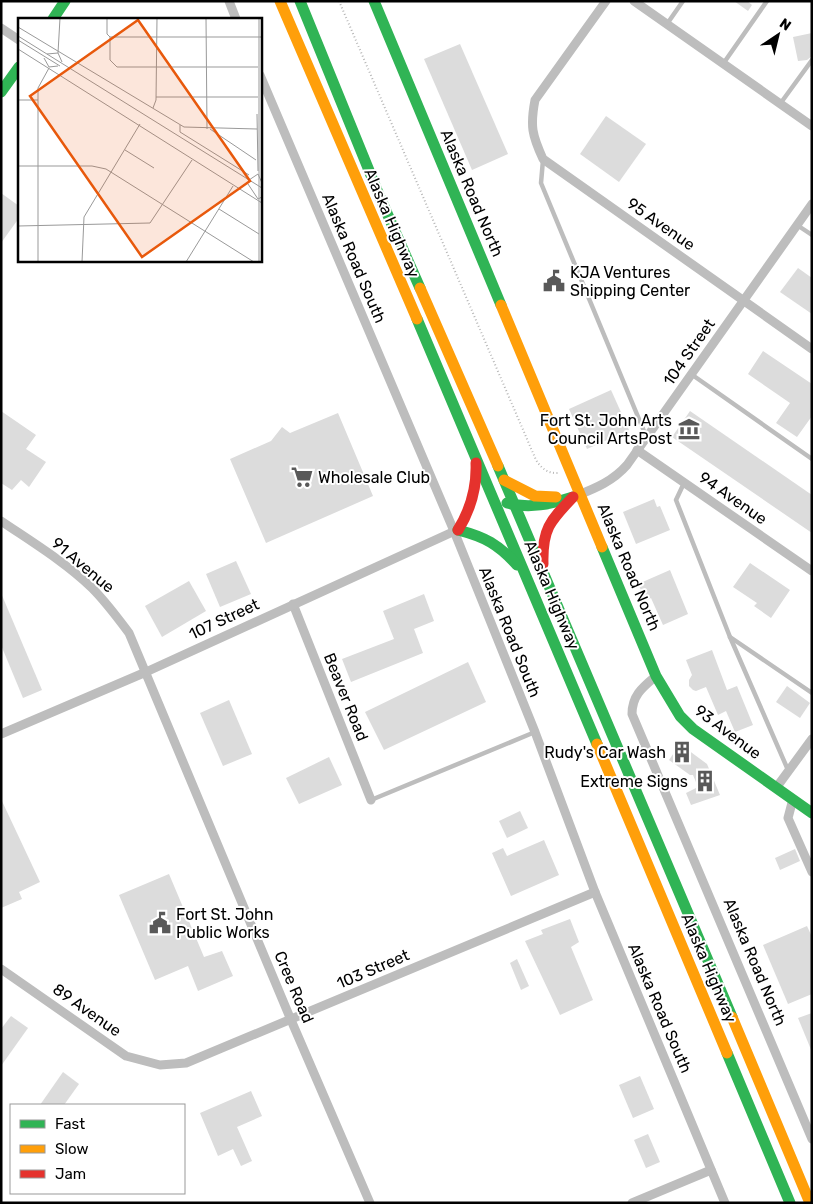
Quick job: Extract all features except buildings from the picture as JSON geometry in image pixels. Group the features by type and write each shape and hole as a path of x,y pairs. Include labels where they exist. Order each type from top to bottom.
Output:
{"main road":[{"path":"54,18 66,1"},
{"name":"Alaska Highway","path":"280,1 494,500 497,528 527,578 790,1203"},
{"name":"Alaska Highway","path":"300,1 379,195 516,506 809,1198"},
{"name":"Alaska Road North","path":"374,1 572,472 577,495 656,676"},
{"path":"1,92 18,68"},
{"path":"456,530 465,520 474,494 477,479 475,455"},
{"path":"504,480 535,496 577,495"},
{"path":"494,500 516,506 544,506 577,495"},
{"path":"543,571 542,546 544,533 552,520 577,495"},
{"path":"456,530 497,528 531,544"},
{"path":"456,530 494,542 505,551 527,578"},
{"name":"93 Avenue","path":"656,676 672,704 693,729 812,813"}],"street":[{"path":"229,1 236,18"},
{"path":"544,159 532,132 535,100 606,1"},
{"path":"634,1 812,126"},
{"path":"1,28 18,39"},
{"name":"Alaska Road South","path":"261,78 456,530 596,892 725,1203"},
{"name":"95 Avenue","path":"544,159 812,348"},
{"name":"104 Street","path":"577,495 607,483 616,477 646,438 812,204"},
{"name":"94 Avenue","path":"637,450 812,572"},
{"name":"91 Avenue","path":"1,521 68,567 92,588 129,633 146,672"},
{"name":"107 Street","path":"1,734 146,672 456,530"},
{"name":"Beaver Road","path":"293,604 371,800"},
{"name":"Cree Road","path":"146,672 291,1020 370,1203"},
{"name":"Alaska Road North","path":"656,676 635,696 632,704 632,714 812,1139"},
{"path":"776,788 812,739"},
{"path":"793,799 788,818 812,872"},
{"name":"103 Street","path":"160,1066 186,1063 596,892"},
{"name":"89 Avenue","path":"1,969 126,1056 160,1066"},
{"path":"632,1203 711,1170"}],"lane":[{"path":"667,24 683,1"},
{"path":"723,64 767,1"},
{"path":"780,104 812,60"},
{"path":"544,159 540,183 646,438"},
{"path":"797,225 812,235"},
{"path":"691,374 812,459"},
{"path":"684,483 676,500 730,637 789,771"},
{"path":"730,637 812,693"},
{"path":"371,800 534,732"}],"path":[{"path":"338,1 536,460 541,467 556,474 572,472"}],"traffic: fast":[{"path":"54,18 65,1"},
{"path":"300,1 379,195 420,288"},
{"path":"374,1 501,305"},
{"path":"1,92 18,68"},
{"path":"417,319 597,744"},
{"path":"498,466 732,1017"},
{"path":"507,503 524,506 540,505 573,497"},
{"path":"458,530 476,535 490,542 517,565"},
{"path":"602,547 656,676 680,716 693,729 812,813"},
{"path":"727,1053 790,1203"}],"traffic: slow":[{"path":"280,1 417,319"},
{"path":"420,288 498,466"},
{"path":"501,305 602,547"},
{"path":"504,480 535,496 556,497"},
{"path":"597,744 727,1053"},
{"path":"732,1017 810,1203"}],"traffic: jam":[{"path":"458,530 472,498 476,463"},
{"path":"543,564 544,542 549,526 573,497"}],"place":[{"name":"KJA Ventures Shipping Center","path":"554,281"},
{"name":"Fort St. John Arts Council ArtsPost","path":"689,429"},
{"name":"Wholesale Club","path":"302,477"},
{"name":"Rudy's Car Wash","path":"682,752"},
{"name":"Extreme Signs","path":"705,781"},
{"name":"Fort St. John Public Works","path":"160,923"}]}
